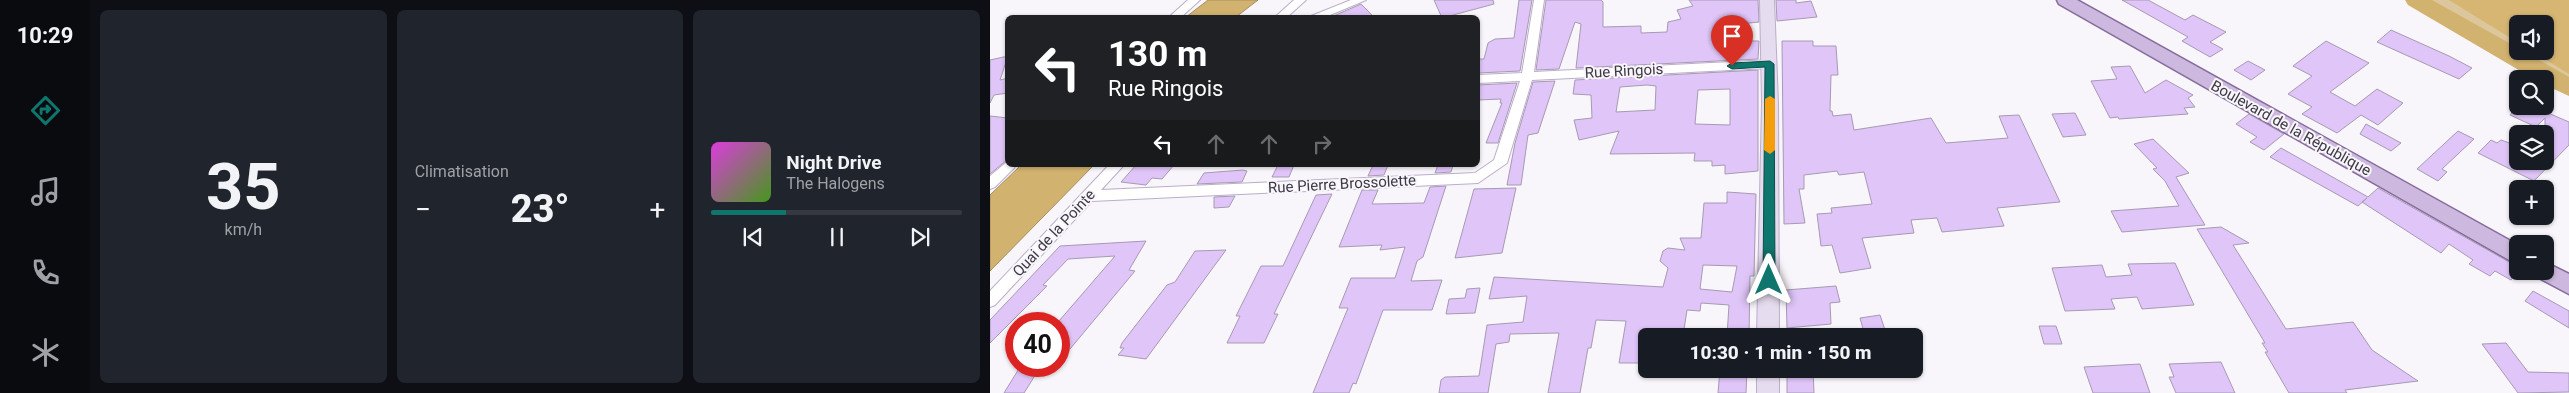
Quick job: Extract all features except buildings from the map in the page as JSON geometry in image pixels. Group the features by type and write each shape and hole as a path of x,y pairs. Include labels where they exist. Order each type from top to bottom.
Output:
{"main road":[{"name":"Boulevard de la République","path":"2065,0 2509,251"},
{"name":"Boulevard de la République","path":"2079,0 2509,240"},
{"path":"2554,266 2569,274"},
{"path":"2554,276 2569,285"}],"street":[{"path":"1177,15 1195,0"},
{"path":"1283,15 1301,0"},
{"path":"1319,15 1361,0"},
{"name":"Rue Pierre Brossolette","path":"1088,196 1478,178 1500,163 1527,76 1539,0"},
{"path":"1767,0 1770,64 1768,328"},
{"name":"Rue Ringois","path":"1480,79 1770,64"},
{"path":"990,184 1007,167"},
{"name":"Quai de la Pointe","path":"990,301 1116,167"},
{"path":"1768,378 1768,393"}],"shaded area":[{"path":"1208,0 1258,0 1239,15 1189,15"},
{"path":"2406,0 2569,0 2569,94 2554,85 2554,70 2527,70 2510,60 2554,60 2554,15 2509,15 2509,59"},
{"path":"2449,0 2569,0 2569,74 2546,60 2554,60 2554,15 2509,15 2509,37"},
{"path":"1019,167 1092,167 990,271 990,195"}],"waterway":[{"path":"2416,0 2569,88"}],"slow traffic":[{"path":"1770,99 1770,150"}],"route":[{"path":"1732,66 1770,64 1769,280"}]}
